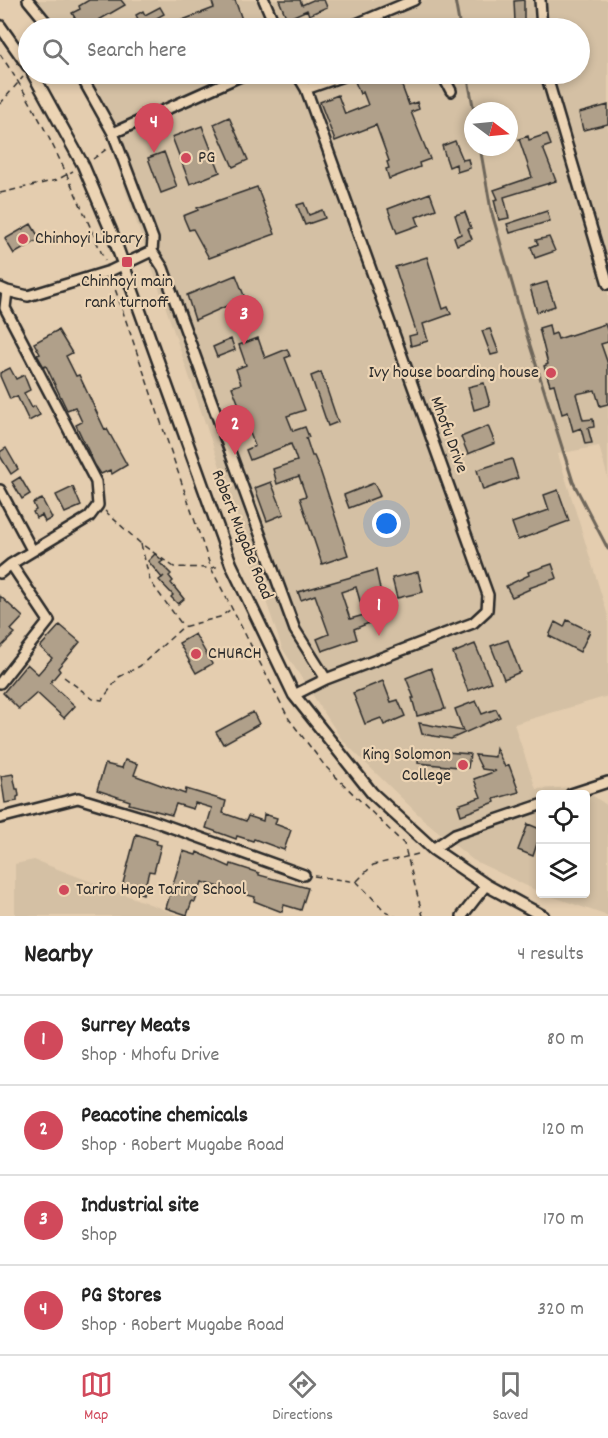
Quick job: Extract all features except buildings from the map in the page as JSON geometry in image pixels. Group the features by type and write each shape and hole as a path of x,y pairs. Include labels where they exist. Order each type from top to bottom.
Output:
{"main road":[{"path":"0,26 18,52"},
{"name":"Robert Mugabe Road","path":"38,84 83,165 123,266 231,564 294,695 372,793 434,850 486,885 543,916"}],"street":[{"path":"28,0 43,18"},
{"path":"264,0 272,18"},
{"path":"369,18 404,2 414,0"},
{"path":"540,0 541,18"},
{"path":"85,84 115,138 153,239 152,251 163,268 295,630 326,679"},
{"path":"115,138 225,84"},
{"name":"Mhofu Drive","path":"294,695 326,679 473,623 488,610 488,595 303,84"},
{"path":"306,89 320,84"},
{"path":"447,84 451,91"},
{"path":"549,84 608,284"},
{"path":"0,573 32,550 89,517 98,505 96,482 5,308 3,290 28,296 110,271 152,251"},
{"path":"0,490 32,550"},
{"path":"0,683 49,621 11,564"},
{"path":"585,790 608,782"},
{"path":"0,818 78,798 151,820 304,875"},
{"path":"434,850 455,834 536,806"},
{"path":"462,916 486,885"}],"path":[{"path":"0,54 18,81 0,104"},
{"path":"20,84 68,174 110,271"},
{"path":"0,193 57,180 83,165 115,138"},
{"path":"98,505 140,543 174,567 211,568 231,564"},
{"path":"140,543 150,581 183,627"},
{"path":"64,677 93,699 102,700 119,677 140,666 183,627 220,617 231,610"},
{"path":"357,882 373,865 434,850"},
{"path":"304,875 357,882 385,910 395,916"}],"shaded area":[{"path":"22,0 608,0 608,478 599,446 558,454 608,616 608,696 514,724 536,789 580,787 584,790 536,790 536,890 473,860 423,819 342,740 282,648 104,127 79,84 590,84 590,18 37,18"},
{"path":"590,794 608,806 608,916 556,898 590,898"},
{"name":"Tariro Hope Tariro School","path":"34,860 181,916 15,916 15,864"}],"waterway":[{"path":"455,0 458,18"},
{"path":"469,84 472,102"},
{"path":"482,156 491,210 528,339 573,482 608,549"}],"place":[{"name":"PG Stores","path":"154,153"},
{"name":"PG","path":"186,158"},
{"name":"Chinhoyi Library","path":"23,239"},
{"name":"Chinhoyi main rank turnoff","path":"127,262"},
{"name":"Industrial site","path":"244,345"},
{"name":"Ivy house boarding house","path":"551,373"},
{"name":"Peacotine chemicals","path":"235,455"},
{"name":"Surrey Meats","path":"379,636"},
{"name":"CHURCH","path":"196,654"},
{"name":"King Solomon College","path":"463,765"},
{"name":"Tariro Hope Tariro School","path":"64,890"}]}
